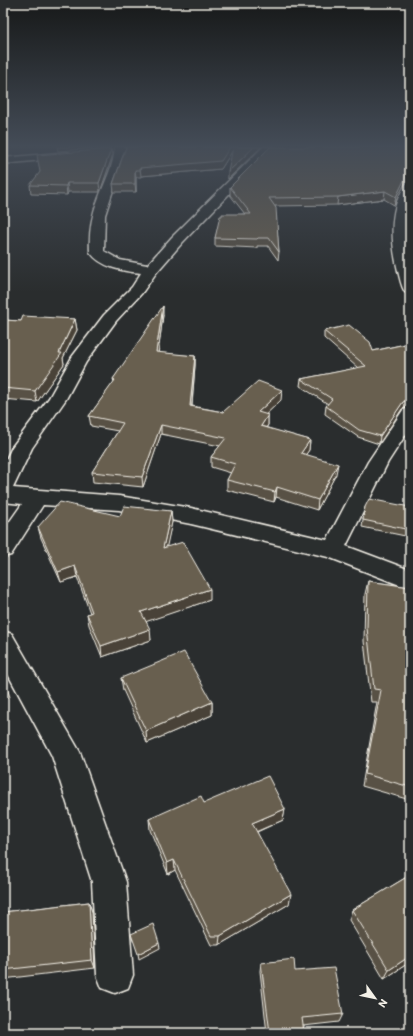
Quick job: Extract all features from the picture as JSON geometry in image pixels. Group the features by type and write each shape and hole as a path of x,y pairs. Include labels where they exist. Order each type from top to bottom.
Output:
{"street":[{"path":"104,195 98,217 96,236 97,252 104,259 113,263 152,270"},
{"path":"3,487 22,447 57,399 78,361 110,318 137,290 177,240 221,195"},
{"path":"406,204 399,230 406,276 410,289"},
{"path":"333,550 378,462 410,414"},
{"path":"3,495 119,503 191,516 333,550 410,580"},
{"path":"3,548 37,498"},
{"path":"3,641 65,752 109,882 115,976"}],"building":[{"path":"236,195 351,195 338,197 269,198 276,208 279,252 269,238 215,238 220,216 222,216 222,214 251,214"},
{"path":"163,306 156,352 195,356 190,406 223,412 258,381 282,390 258,412 268,415 261,426 310,440 301,453 338,464 318,500 277,487 275,492 227,480 235,464 211,457 226,438 161,425 142,477 92,472 123,423 89,416 115,380 113,379"},
{"path":"23,316 75,319 59,353 62,353 35,391 3,388 3,320 21,321"},
{"path":"349,325 370,342 373,351 410,343 410,397 408,400 403,402 380,436 359,430 326,406 332,399 301,379 366,366 324,331"},
{"path":"369,499 410,507 410,530 363,520 365,507"},
{"path":"60,502 120,516 124,506 171,511 163,548 183,542 210,589 141,612 150,629 101,646 87,614 92,612 75,566 58,572 38,527"},
{"path":"368,581 410,587 410,787 365,774 381,690 374,689 367,628"},
{"path":"184,652 212,702 146,731 121,678"},
{"path":"3,677 6,685 3,686"},
{"path":"268,776 285,809 252,823 291,894 220,936 211,936 174,860 167,863 149,819 201,796 204,803"},
{"path":"410,875 410,956 389,970 352,910"},
{"path":"89,902 92,960 3,970 3,912"},
{"path":"153,924 159,943 138,954 131,934"},
{"path":"294,959 295,971 334,968 343,1014 302,1018 304,1032 270,1033 261,963"}]}
